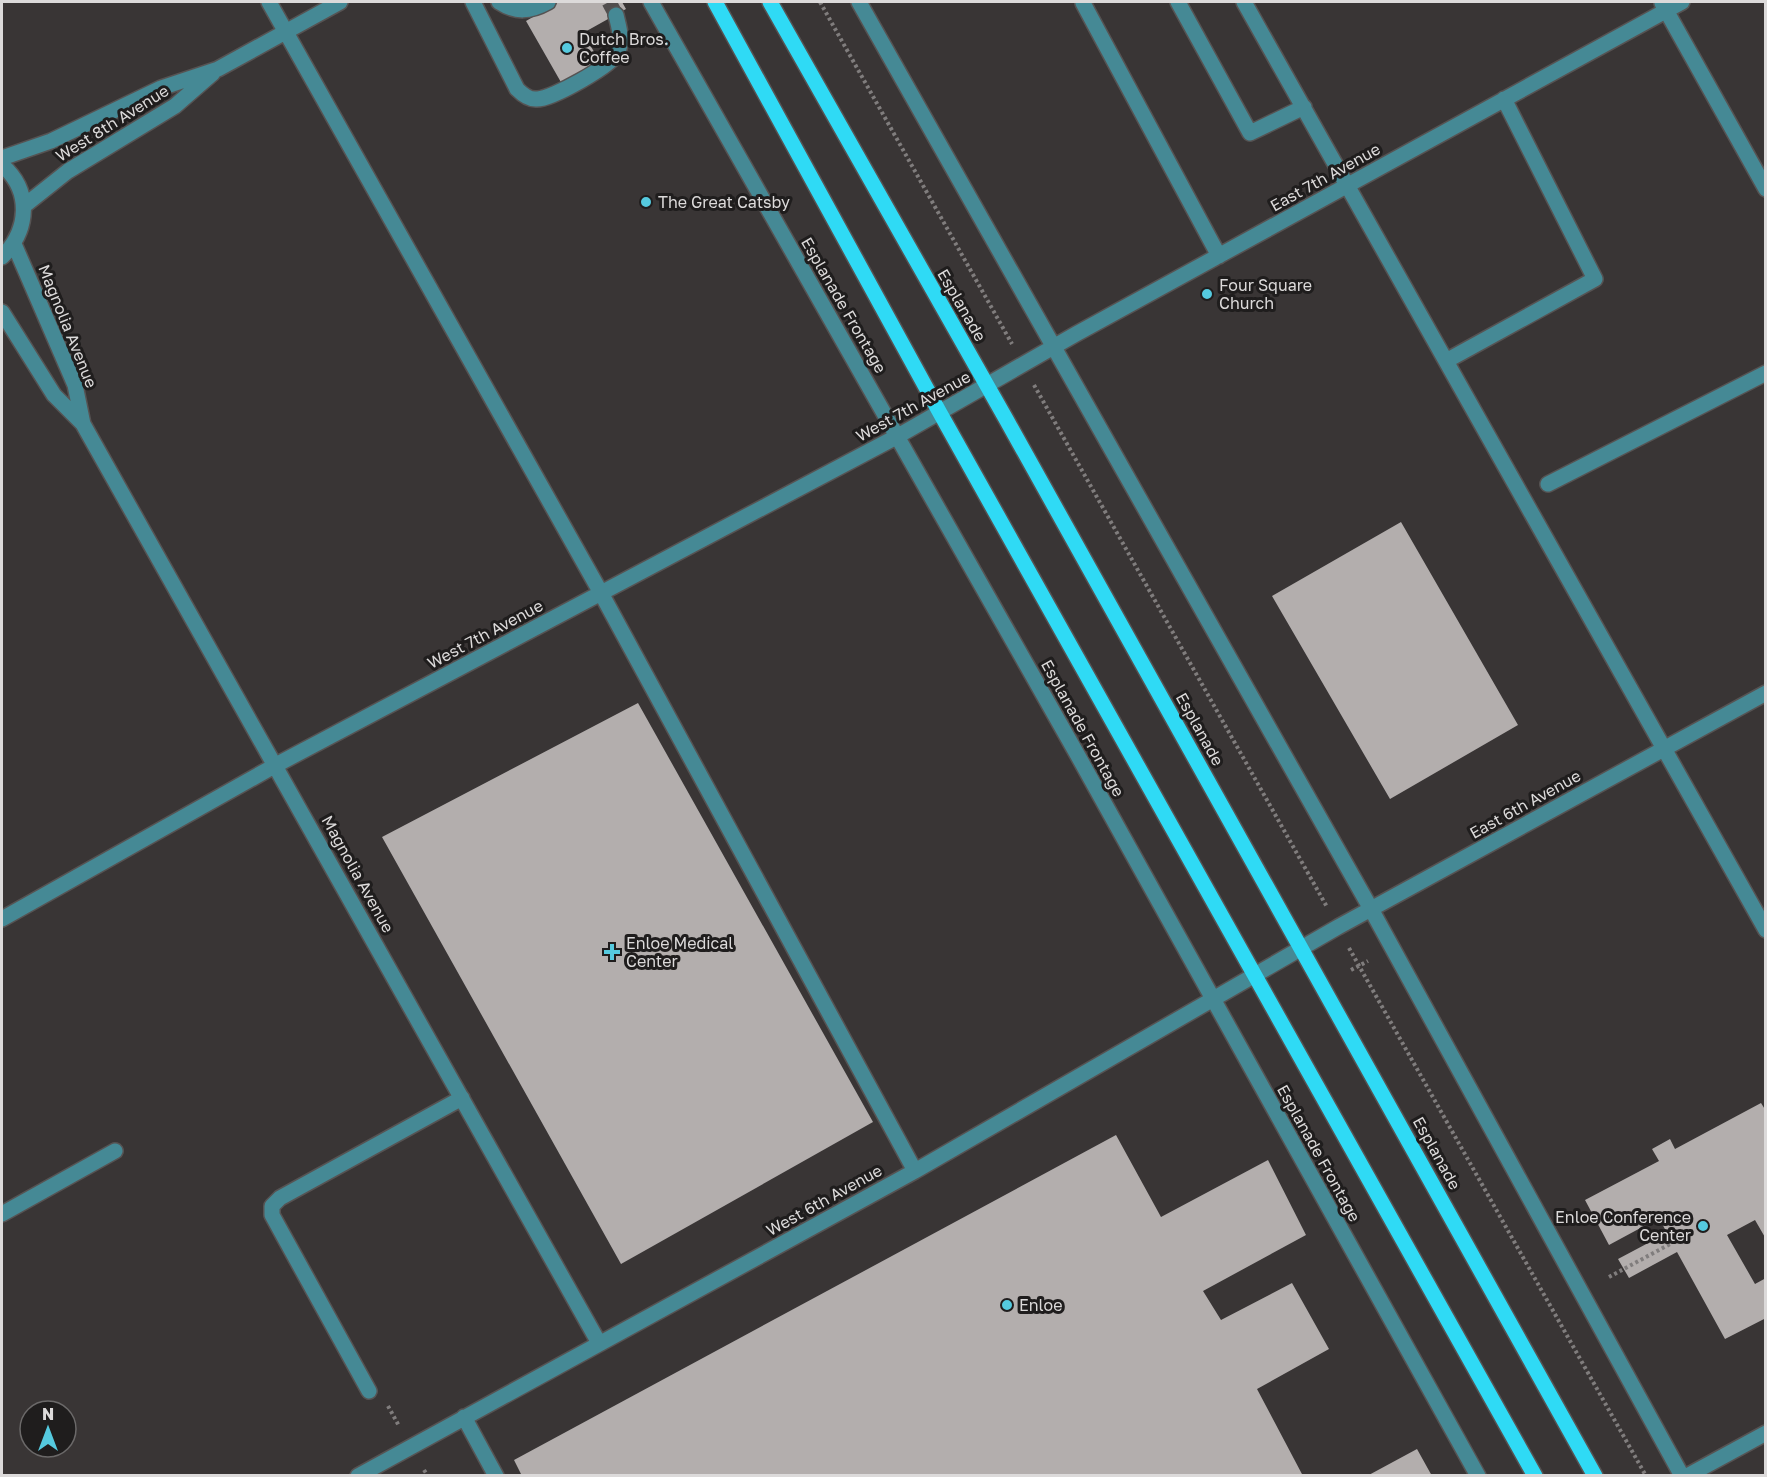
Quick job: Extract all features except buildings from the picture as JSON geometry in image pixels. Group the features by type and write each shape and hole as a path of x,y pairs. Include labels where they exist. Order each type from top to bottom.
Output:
{"main road":[{"path":"715,2 939,413 1535,1476"},
{"name":"Esplanade","path":"770,2 1302,947 1595,1476"}],"street":[{"path":"269,2 601,593 915,1171"},
{"name":"West 8th Avenue","path":"24,206 68,171 175,106 218,69 340,2"},
{"path":"473,2 517,89 524,96 537,99 551,95 606,66 617,54 621,38 616,15"},
{"path":"499,2 511,9 524,11 548,2"},
{"name":"Esplanade Frontage","path":"651,2 898,436 1478,1476"},
{"path":"859,2 1371,909 1682,1476"},
{"path":"1179,2 1250,133 1304,107"},
{"path":"1244,2 1766,930"},
{"name":"East 7th Avenue","path":"987,385 1504,99 1664,6 1682,2"},
{"path":"1083,3 1219,256"},
{"path":"1664,6 1766,189"},
{"name":"West 8th Avenue","path":"2,158 51,141 161,87 218,69"},
{"path":"1446,361 1595,279 1504,99"},
{"path":"2,165 10,172 20,188 24,206 22,226 14,244 2,257"},
{"name":"Magnolia Avenue","path":"14,244 75,385 83,424"},
{"name":"Magnolia Avenue","path":"2,312 54,395 83,424 598,1343"},
{"path":"1548,483 1766,373"},
{"name":"West 7th Avenue","path":"2,919 276,765 898,436 987,385"},
{"name":"East 6th Avenue","path":"1302,947 1766,693"},
{"name":"West 6th Avenue","path":"364,1474 598,1343 915,1171 1302,947"},
{"path":"369,1391 272,1215 273,1206 280,1198 462,1098"},
{"path":"2,1214 115,1151"},
{"path":"464,1417 496,1476"},
{"path":"1687,1476 1766,1433"}],"path":[{"path":"820,2 1646,1476"},
{"path":"1318,894 1324,889"},
{"path":"1351,970 1368,961"},
{"path":"1609,1277 1672,1243"},
{"path":"388,1405 399,1426"},
{"path":"424,1470 428,1476"}],"tunnel":[{"path":"609,2 616,15"}],"place":[{"name":"Dutch Bros. Coffee","path":"567,48"},
{"name":"The Great Catsby","path":"646,202"},
{"name":"Four Square Church","path":"1207,294"},
{"name":"Enloe Medical Center","path":"612,952"},
{"name":"Enloe Conference Center","path":"1703,1226"},
{"name":"Enloe","path":"1007,1305"}]}
